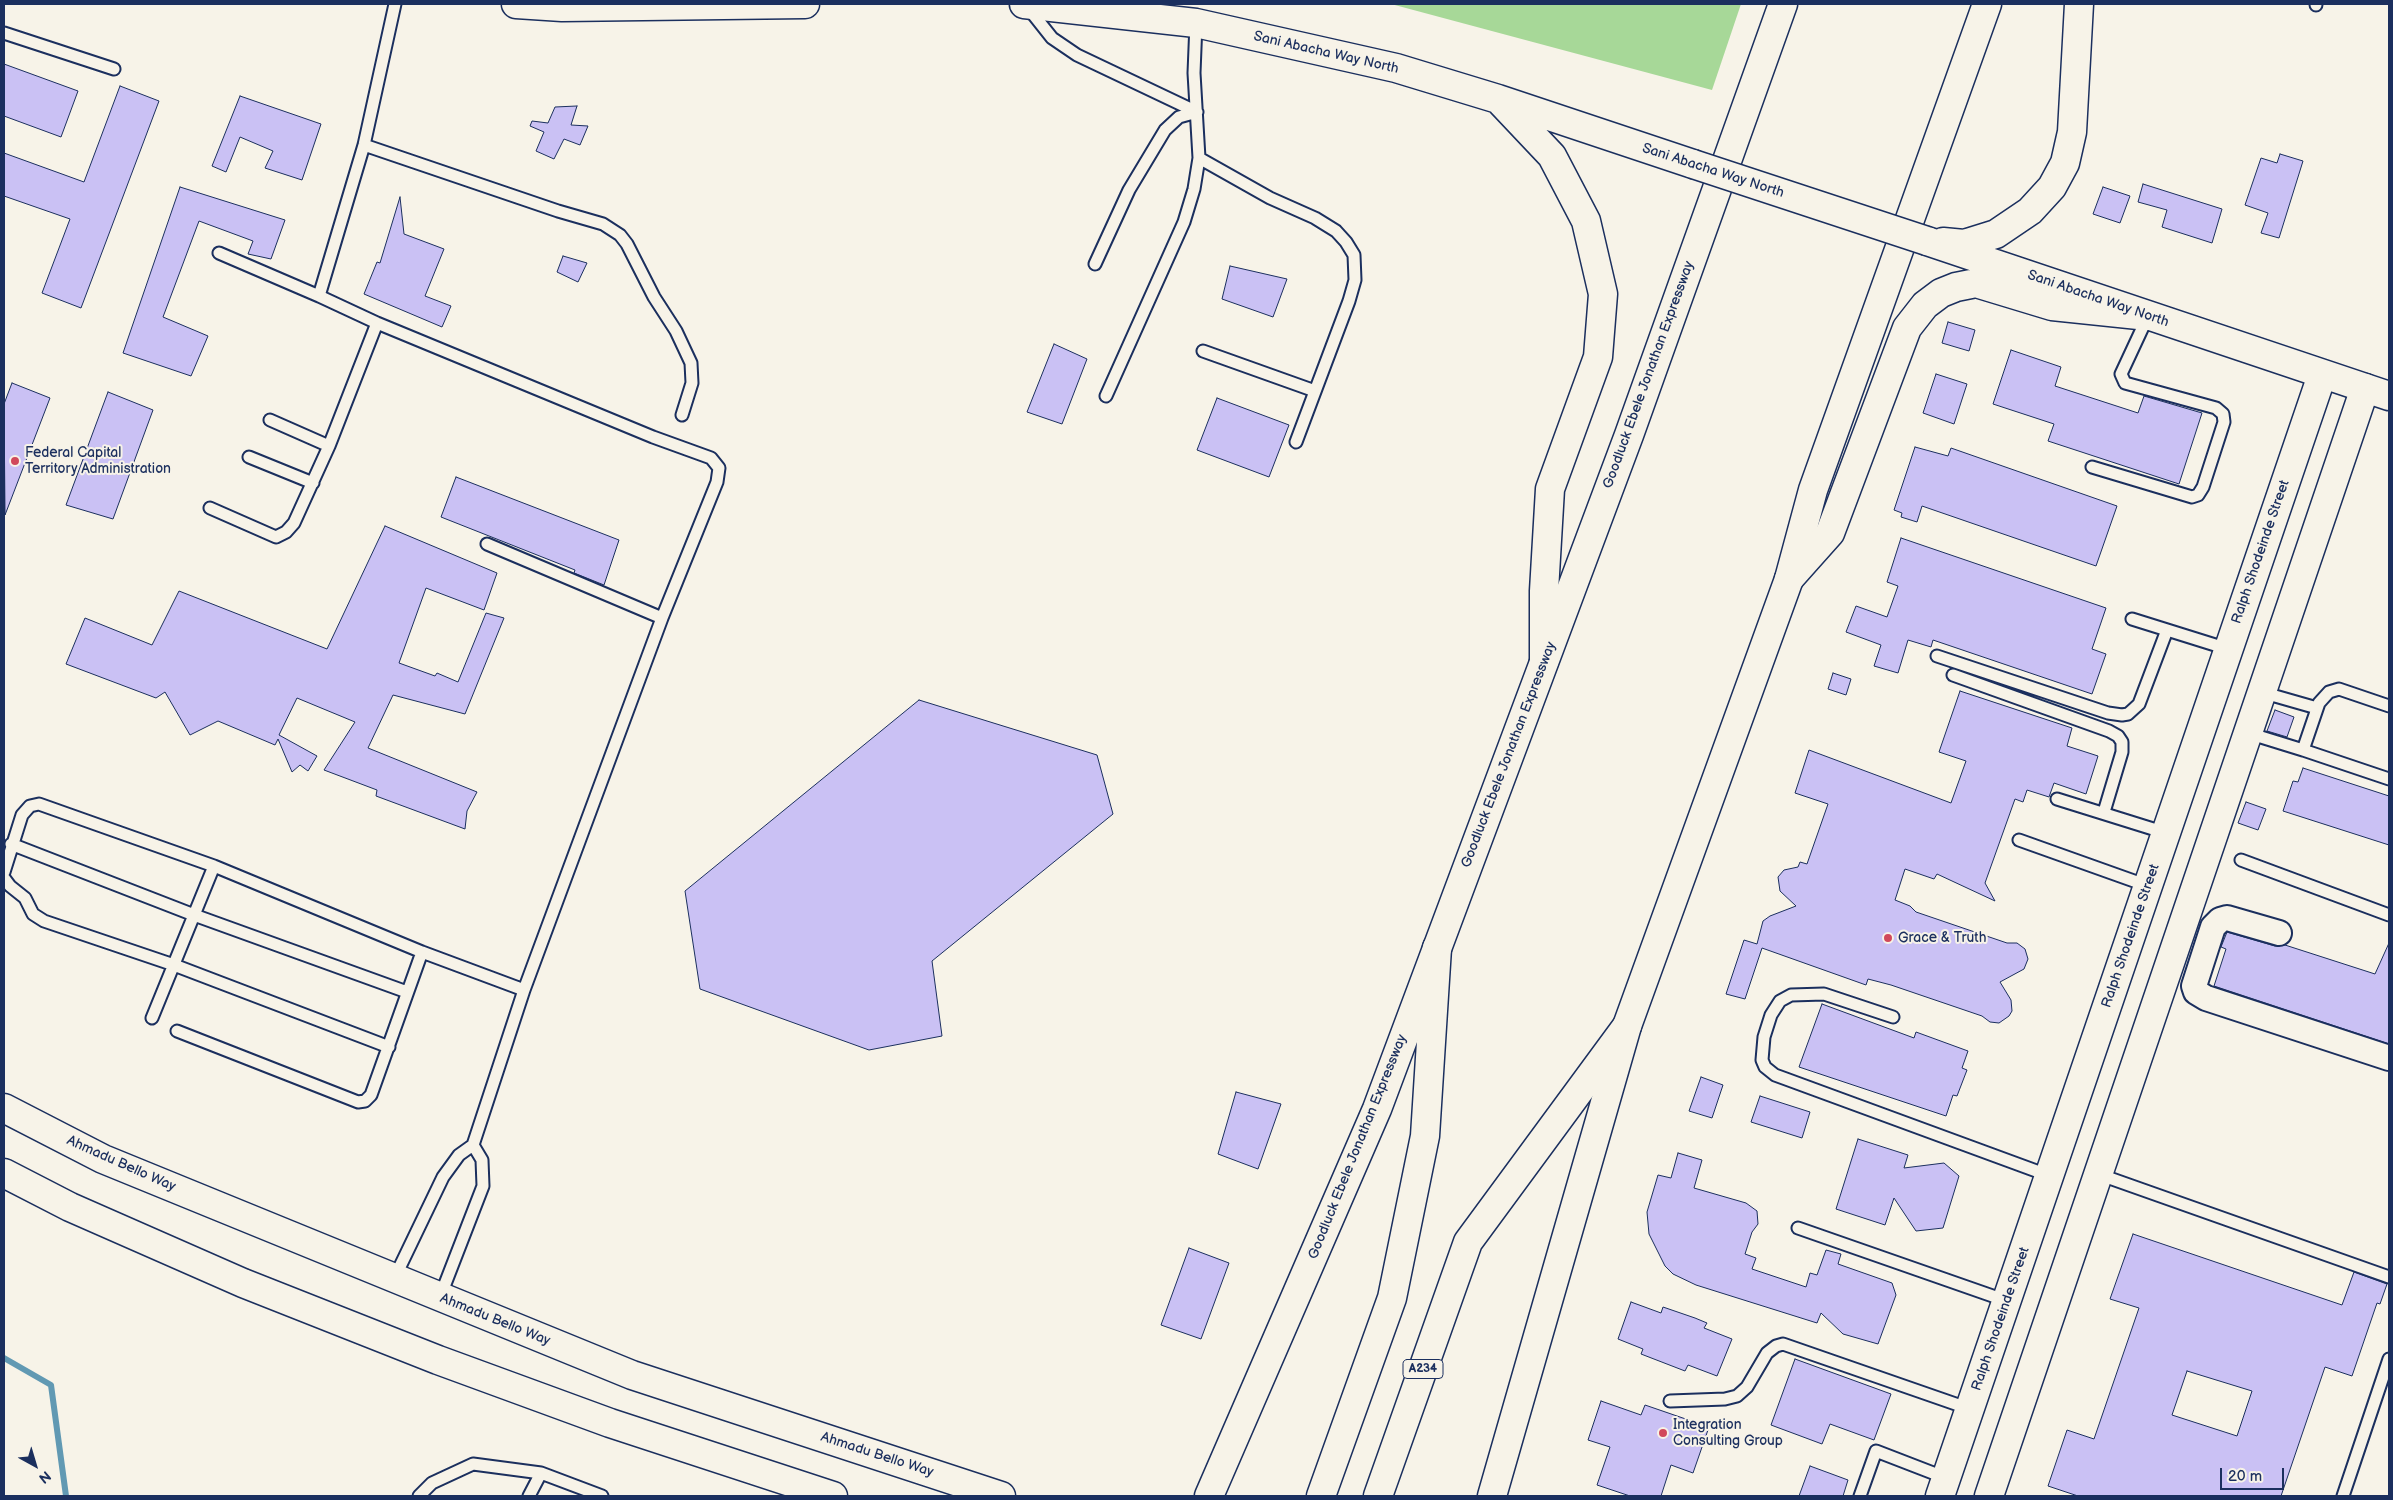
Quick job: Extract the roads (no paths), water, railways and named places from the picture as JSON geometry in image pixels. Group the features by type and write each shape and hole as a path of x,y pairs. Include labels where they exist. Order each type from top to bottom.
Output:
{"main road":[{"path":"516,4 562,7 805,4"},
{"name":"Sani Abacha Way North","path":"1024,4 1196,23 1396,68 1498,99 2377,392"},
{"name":"Goodluck Ebele Jonathan Expressway","path":"1209,1496 1377,1109 1629,435 1782,4"},
{"path":"1492,1496 1627,1026 1789,579 1813,490 1986,4"},
{"path":"1927,241 1964,244 1996,234 2030,211 2052,187 2065,163 2072,132 2079,4"},
{"path":"1498,99 1552,156 1586,221 1603,294 1598,357 1550,489 1544,591 1544,661"},
{"path":"1789,579 1830,533 1907,328 1925,305 1940,293 1976,283 2052,306 2148,316"},
{"name":"Ralph Shodeinde Street","path":"1943,1487 2322,375"},
{"path":"1989,1496 2261,692 2377,392"},
{"path":"1321,1496 1392,1298 1425,1136 1437,948"},
{"name":"A234","path":"1378,1496 1468,1242 1627,1026"},
{"name":"Ahmadu Bello Way","path":"4,1108 103,1159 439,1298 632,1375 1001,1496"},
{"path":"4,1173 70,1207 243,1283 438,1360 610,1423 833,1496"}],"street":[{"path":"2279,934 2227,918 2220,920 2213,926 2194,986 2196,992 2206,998 2389,1058"}],"lane":[{"path":"318,296 364,145 395,4"},
{"path":"1024,4 1052,38 1077,55 1198,112"},
{"path":"1106,396 1184,222 1194,189 1199,158 1198,112 1194,73 1196,23"},
{"path":"4,33 114,69"},
{"path":"1095,264 1129,190 1165,130 1179,117 1198,112"},
{"path":"364,145 558,211 603,224 620,235 627,244 654,297 676,331 691,363 692,383 682,415"},
{"path":"1199,158 1240,182 1322,222 1336,231 1354,255 1356,266 1353,287 1296,442"},
{"path":"219,253 377,323 653,437 710,458 719,468 717,482 662,618 524,990 473,1145 459,1155 442,1177 394,1279"},
{"path":"2092,466 2192,497 2198,494 2203,487 2224,422 2223,414 2216,408 2125,383 2121,374 2148,316"},
{"path":"210,508 276,537 286,532 294,523 329,446 377,323"},
{"path":"1203,350 1315,391"},
{"path":"270,420 329,446"},
{"path":"249,457 312,483"},
{"path":"487,544 662,618"},
{"path":"2132,619 2228,649"},
{"path":"1937,656 2108,713 2128,714 2139,704 2166,630"},
{"path":"1953,675 2109,731 2118,736 2122,742 2122,752 2104,812"},
{"path":"2303,750 2319,703 2329,692 2339,689 2389,706"},
{"path":"2261,692 2317,708"},
{"path":"2248,733 2389,779"},
{"path":"2057,800 2104,812 2166,833"},
{"path":"4,872 11,844 22,815 30,806 39,804 214,866 422,952 524,990"},
{"path":"2019,840 2148,886"},
{"path":"11,844 194,915 407,992"},
{"path":"2242,860 2389,915"},
{"path":"152,1018 214,866"},
{"path":"4,878 10,886 25,898 33,914 44,921 174,965 389,1047"},
{"path":"177,1030 358,1102 365,1101 371,1095 422,952"},
{"path":"1893,1017 1824,994 1791,995 1780,1001 1771,1015 1764,1036 1762,1060 1765,1067 1775,1075 1786,1080 2050,1176"},
{"path":"439,1298 483,1186 482,1160 473,1145"},
{"path":"2098,1174 2389,1277"},
{"path":"1798,1228 2007,1301"},
{"path":"1670,1401 1725,1399 1737,1396 1747,1386 1767,1353 1776,1346 1784,1344 1970,1409"},
{"path":"2343,1496 2389,1360"},
{"path":"1860,1496 1876,1451 1943,1487"},
{"path":"419,1496 432,1483 473,1464 541,1473 602,1496"},
{"path":"529,1496 541,1473"}],"waterway":[{"path":"4,1358 51,1385 66,1496"}],"place":[{"name":"Federal Capital Territory Administration","path":"15,461"},
{"name":"Grace & Truth","path":"1888,938"},
{"name":"Integration Consulting Group","path":"1663,1433"}]}
